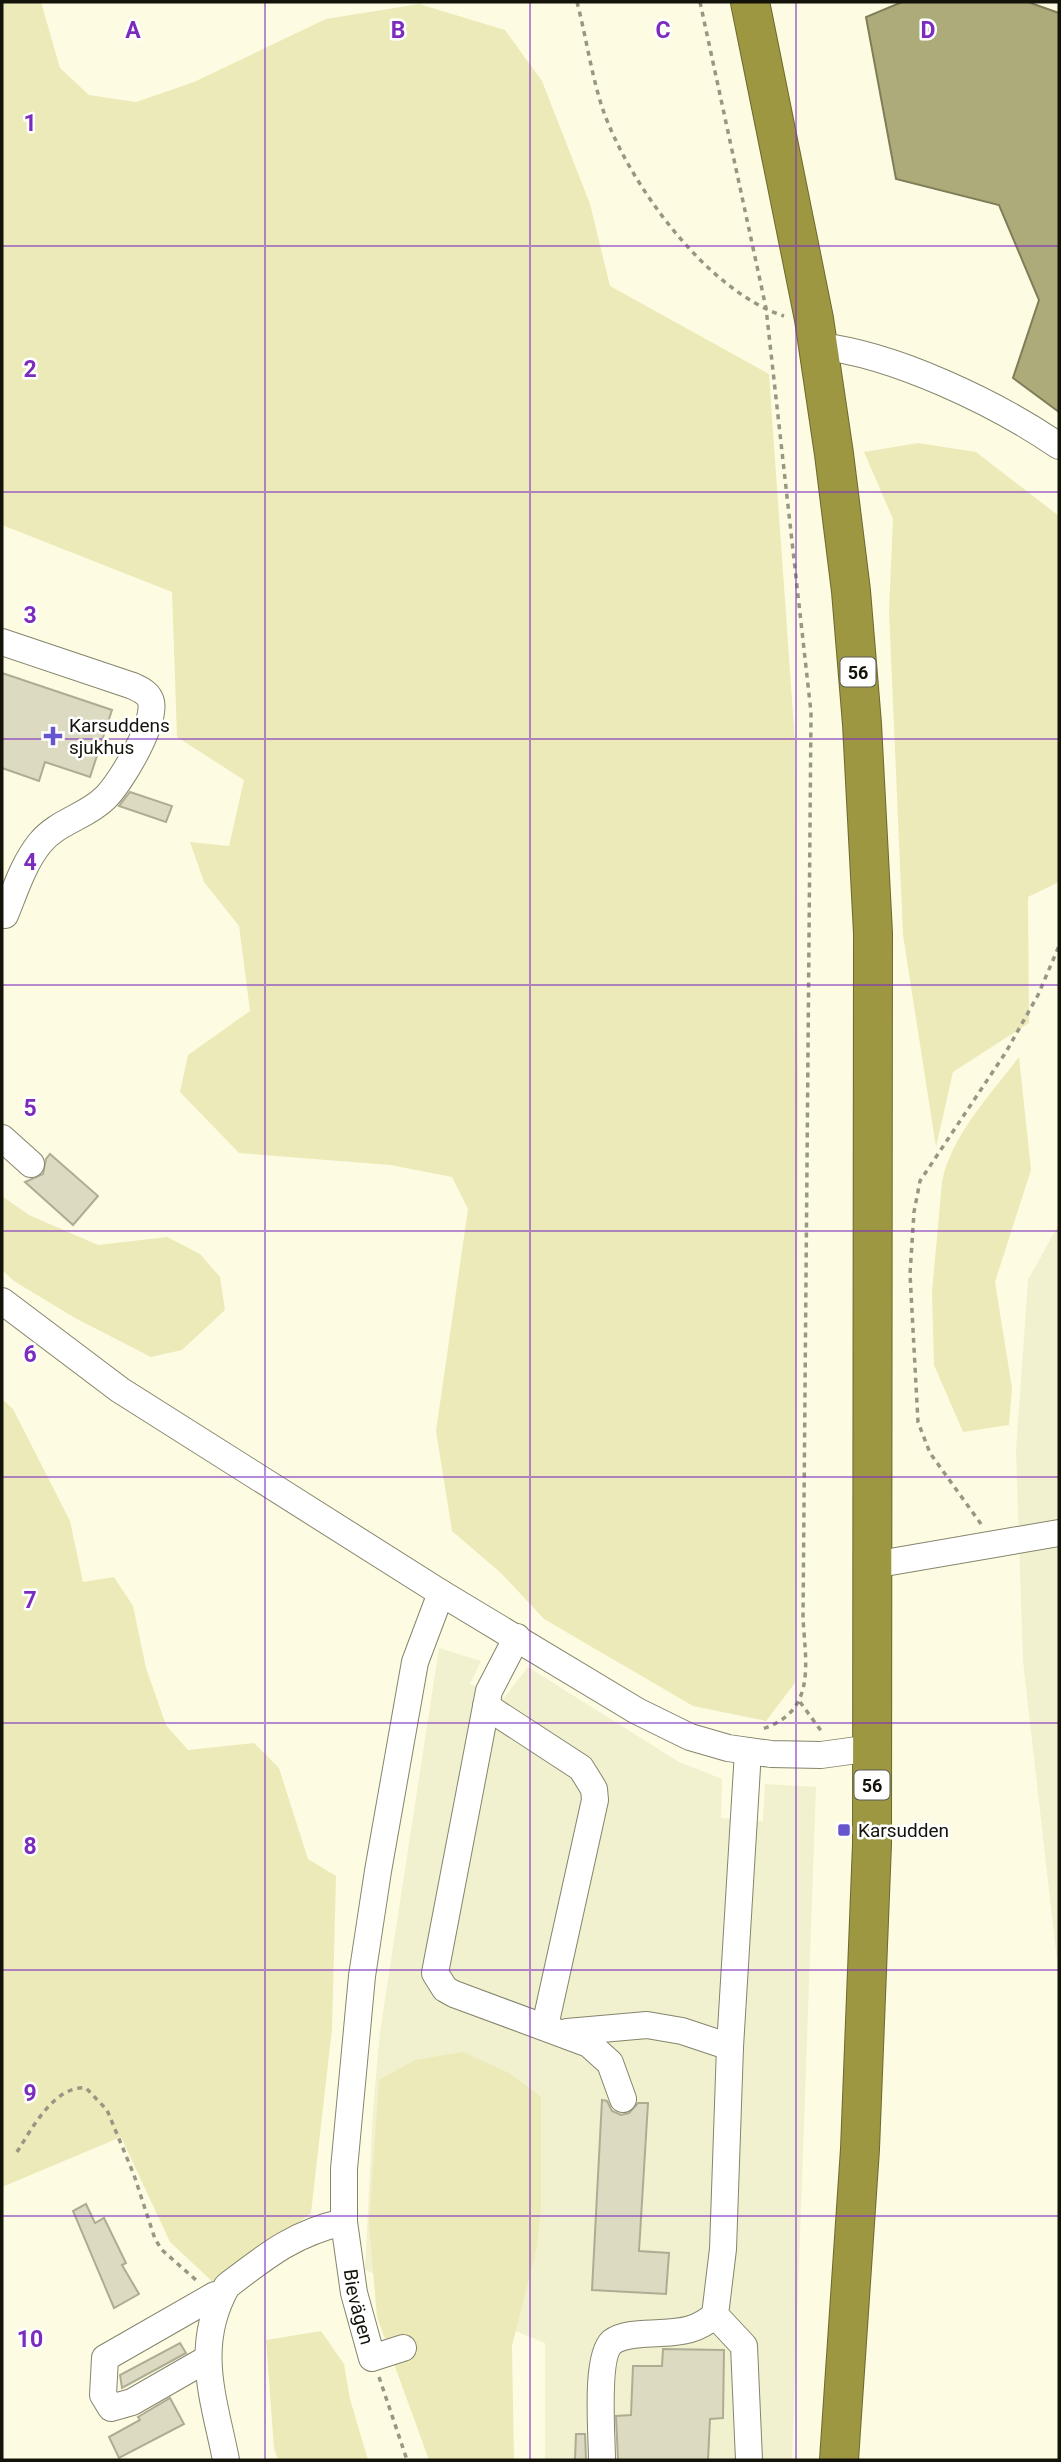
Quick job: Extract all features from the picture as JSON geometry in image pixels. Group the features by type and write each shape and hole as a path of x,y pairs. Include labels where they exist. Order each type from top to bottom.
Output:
{"highway":[{"name":"56","path":"750,2 816,332 851,591 869,831 875,1110 871,1317 872,1748 867,2007 839,2460"}],"street":[{"path":"816,332 995,408 1059,446"},
{"path":"2,642 133,686 144,692 152,708 149,724 134,755 107,797 55,828 40,843 28,861 3,917"},
{"path":"2,1138 31,1164"},
{"path":"2,1301 120,1390 442,1593 637,1711 690,1737 753,1740 821,1755 872,1748"},
{"path":"873,1565 1059,1533"},
{"name":"Bievägen","path":"402,2348 372,2358 354,2293 344,2222 344,2169 362,1976 378,1871 415,1662 442,1593"},
{"path":"517,1637 489,1691 435,1973 445,1989 454,1994 589,2044 603,2054 617,2077 623,2099"},
{"path":"486,1706 581,1768 594,1789 595,1800 554,2029"},
{"path":"602,2460 603,2366 606,2350 613,2341 636,2334 686,2332 704,2325 715,2315 723,2249 730,2048 753,1740"},
{"path":"554,2029 647,2025 682,2031 730,2048"},
{"path":"226,2460 206,2359 208,2340 221,2296 227,2286 292,2238 314,2229 344,2222"},
{"path":"206,2359 132,2402 111,2408 103,2395 105,2358 215,2295 221,2296"},
{"path":"715,2315 744,2346 749,2460"}],"path":[{"path":"577,2 601,106 627,166 711,273 766,308 816,332"},
{"path":"700,2 766,308 811,712 803,1605 806,1684 800,1702 753,1740"},
{"path":"998,1545 930,1453 920,1429 909,1273 914,1212 920,1181 1006,1052 1038,995 1059,946"},
{"path":"800,1702 822,1728 821,1755"},
{"path":"17,2152 31,2129 63,2092 72,2086 86,2088 107,2110 149,2216 155,2239 188,2275 221,2296"},
{"path":"372,2358 407,2460"}],"shaded area":[{"path":"2,2 41,2 60,68 89,95 136,102 194,82 326,19 419,4 505,30 542,81 590,204 610,286 769,374 795,742 798,1085 795,1683 766,1721 693,1706 544,1619 501,1573 452,1531 436,1431 468,1209 452,1177 390,1165 239,1153 180,1092 188,1055 250,1011 239,926 204,882 190,842 229,846 244,780 177,737 172,592 2,525"},
{"path":"902,2 1028,2 1059,13 1059,412 1013,378 1039,300 999,205 896,179 866,17"},
{"path":"918,443 976,452 1059,516 1059,882 1028,897 1029,1023 953,1072 936,1147 903,935 889,611 893,519 864,452"},
{"path":"1019,1057 1031,1170 995,1282 1012,1388 1009,1425 963,1432 934,1365 932,1292 942,1182 954,1148 963,1132"},
{"path":"2,1196 29,1215 98,1245 167,1237 200,1254 220,1277 225,1310 182,1350 151,1357 75,1318 14,1281 2,1270"},
{"path":"1059,1224 1059,1978 1023,1661 1016,1451 1028,1280"},
{"path":"2,1399 13,1409 70,1521 83,1582 114,1577 133,1606 146,1668 166,1725 188,1750 254,1743 279,1768 308,1859 336,1876 332,2029 311,2213 216,2285 170,2242 121,2137 2,2187"},
{"path":"439,1648 481,1661 470,1684 504,1698 528,1667 679,1762 722,1779 721,1818 763,1821 765,1784 816,1787 792,2460 545,2460 545,2343 365,2270 380,2032"},
{"path":"463,2052 509,2073 541,2097 541,2207 537,2247 512,2346 514,2460 429,2460 377,2317 369,2223 379,2080 415,2060"},
{"path":"321,2331 344,2364 350,2399 368,2460 278,2460 274,2448 266,2340"}],"building":[{"name":"Karsuddens sjukhus","path":"2,673 112,710 90,777 45,762 39,781 2,768"},
{"path":"130,792 172,806 166,822 119,806"},
{"path":"50,1154 98,1196 73,1225 25,1182 43,1174 46,1159"},
{"path":"602,2100 607,2101 612,2111 621,2115 629,2113 638,2103 648,2103 639,2251 669,2253 666,2294 592,2290"},
{"path":"86,2204 95,2223 104,2218 126,2263 122,2265 139,2294 114,2308 73,2211"},
{"path":"180,2343 186,2353 122,2388 120,2375"},
{"path":"663,2349 724,2350 723,2418 710,2419 708,2460 618,2460 616,2416 631,2415 633,2366 662,2366"},
{"path":"170,2398 184,2424 119,2458 109,2437 140,2420 138,2417"},
{"path":"576,2434 585,2434 586,2460 575,2460"}],"place":[{"name":"Karsuddens sjukhus","path":"53,736"},
{"name":"Karsudden","path":"844,1830"}]}
